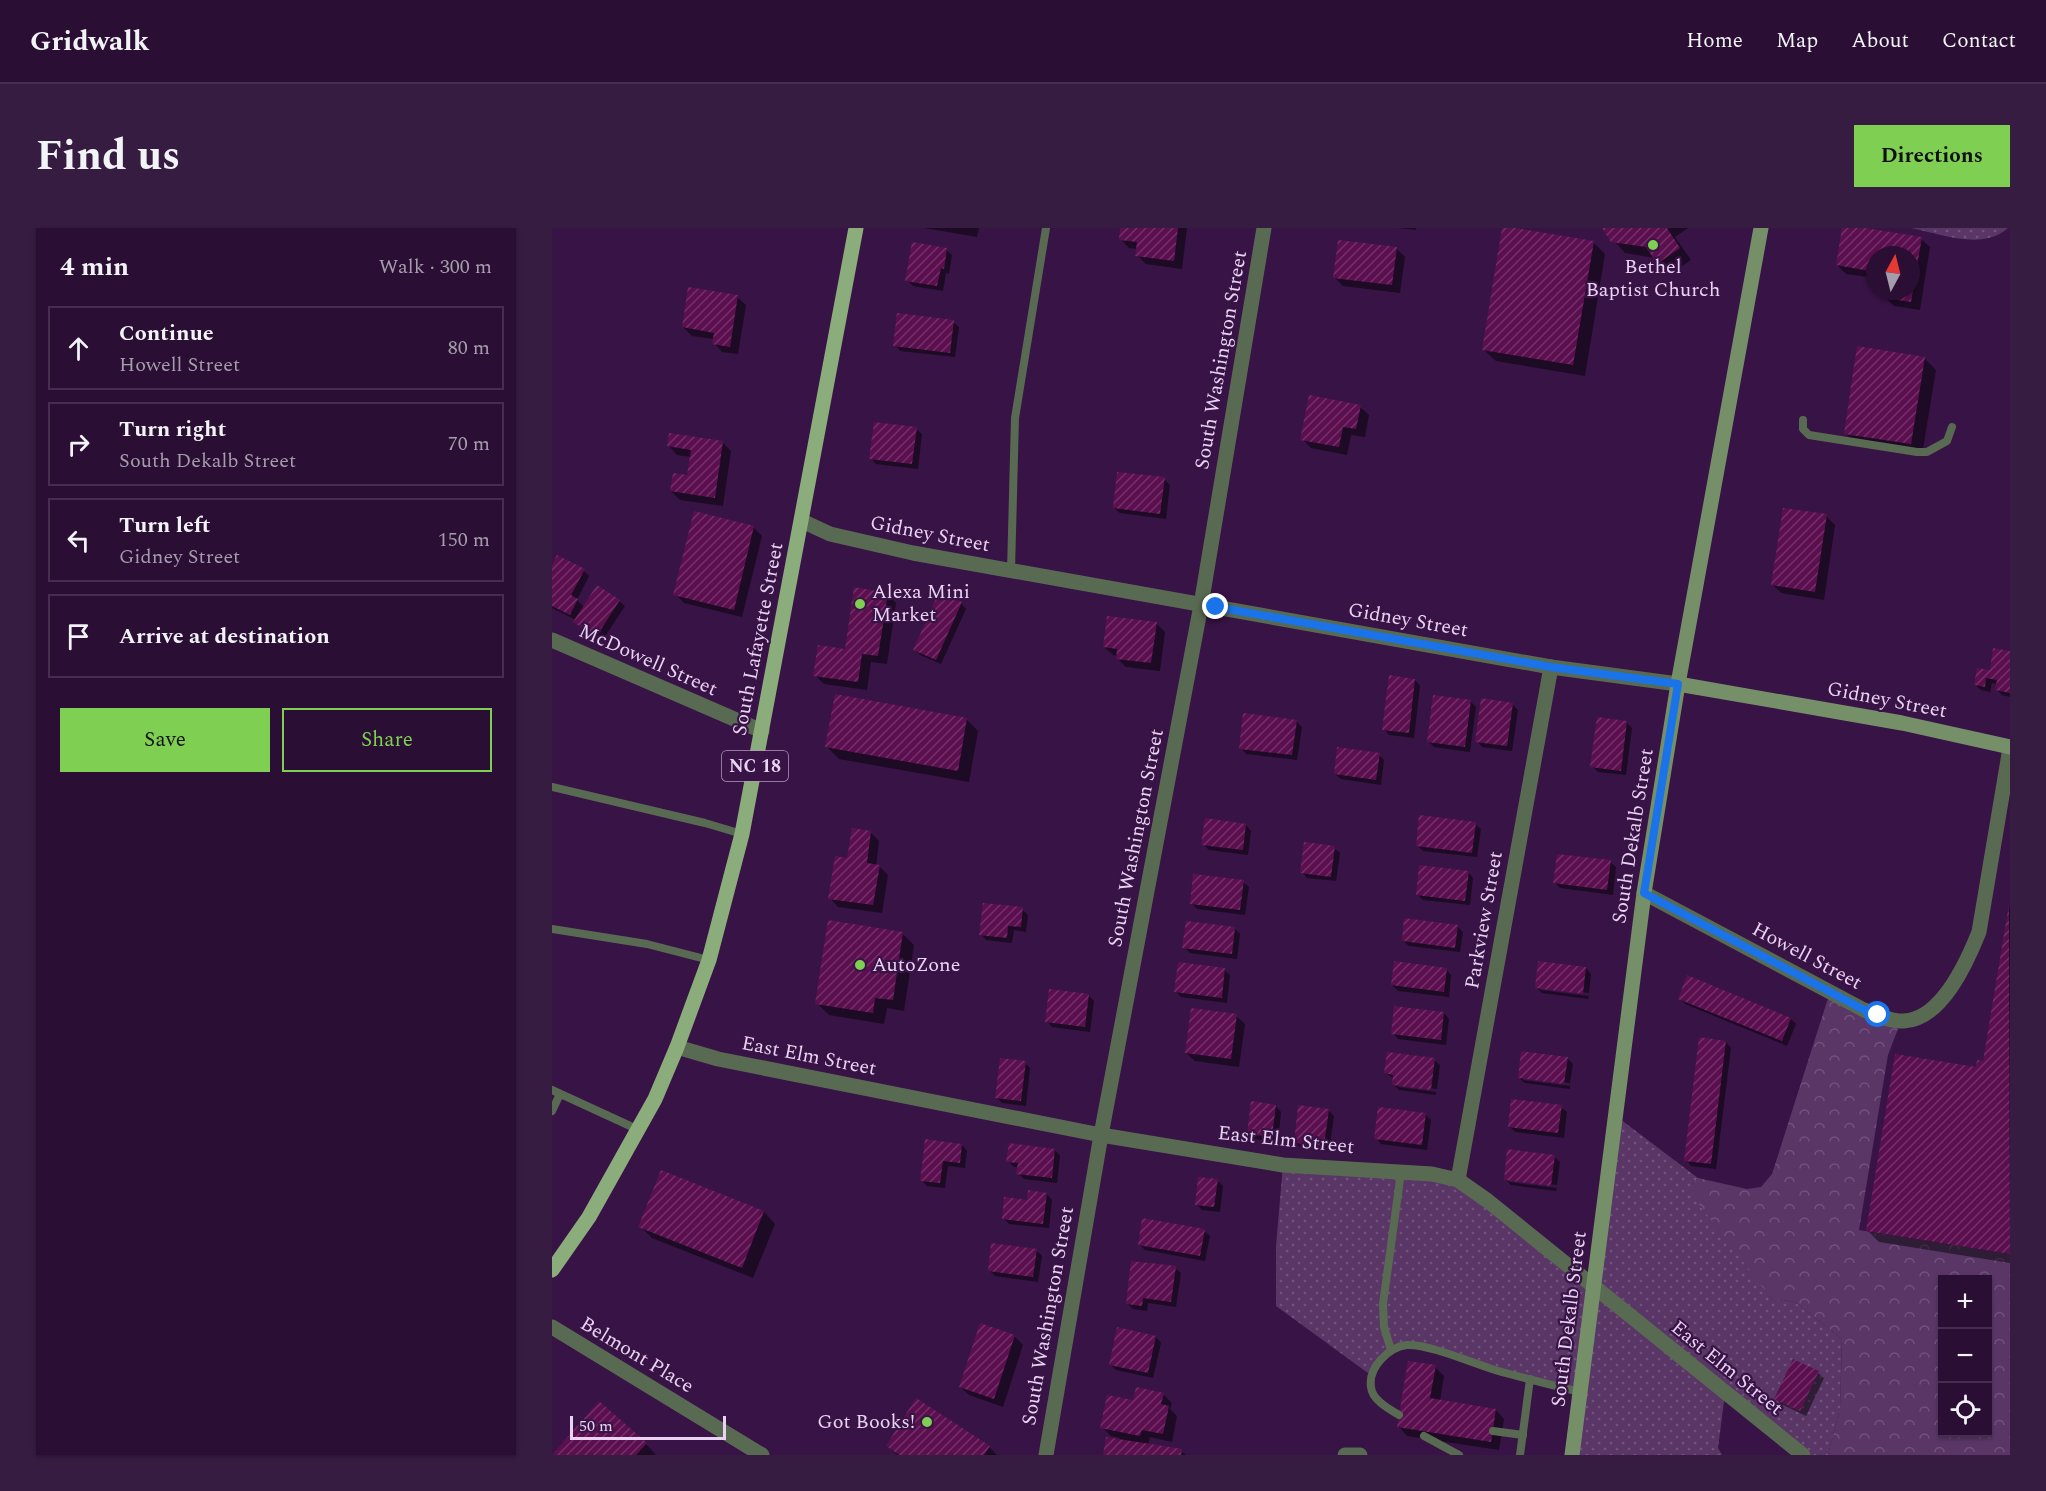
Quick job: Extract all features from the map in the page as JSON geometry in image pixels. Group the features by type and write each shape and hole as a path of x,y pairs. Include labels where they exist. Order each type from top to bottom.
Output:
{"main road":[{"name":"South Lafayette Street","path":"552,1270 589,1217 655,1099 709,960 742,834 856,228"},
{"name":"South Dekalb Street","path":"1572,1455 1644,893 1678,684 1761,228"},
{"name":"Gidney Street","path":"1678,684 1902,723 2010,747"}],"street":[{"name":"South Washington Street","path":"1046,1455 1101,1135 1201,605 1264,228"},
{"name":"Gidney Street","path":"802,520 830,534 913,554 1551,667 1678,684"},
{"name":"McDowell Street","path":"552,640 762,731"},
{"name":"Parkview Street","path":"1458,1180 1551,667"},
{"name":"Howell Street","path":"1644,893 1864,1010 1901,1021 1918,1018 1940,1001 1950,988 1969,958 1978,932 2010,747"},
{"name":"East Elm Street","path":"677,1047 718,1059 1101,1135 1283,1165 1432,1174 1458,1180 1488,1201 1803,1455"},
{"name":"Belmont Place","path":"552,1327 762,1455"},
{"path":"1345,1455 1360,1455"}],"lane":[{"path":"1011,571 1015,418 1046,228"},
{"path":"1803,420 1803,429 1809,435 1917,452 1927,452 1947,441 1952,427"},
{"path":"552,787 742,834"},
{"path":"552,929 646,944 709,960"},
{"path":"552,1090 639,1130"},
{"path":"552,1110 560,1095"},
{"path":"1391,1350 1384,1327 1383,1304 1401,1172"},
{"path":"1399,1415 1383,1405 1374,1395 1371,1387 1372,1376 1378,1363 1391,1350 1405,1345 1416,1346 1580,1392"},
{"path":"1520,1455 1530,1379"},
{"path":"1493,1431 1523,1435"},
{"path":"1424,1436 1459,1455"}],"green space":[{"path":"1911,228 2008,228 1987,239 1974,240 1948,237"},
{"path":"1830,992 1901,1021 1888,1055 1859,1230 2010,1254 2010,1455 1828,1455 1840,1408 1842,1339 1795,1302 1771,1298 1694,1198 1692,1184 1698,1178 1747,1189 1761,1187 1772,1174"},
{"path":"1616,1116 1698,1178 1692,1184 1771,1298 1795,1302 1842,1339 1840,1408 1828,1455 1803,1455 1725,1394 1718,1448 1722,1455 1572,1455 1580,1392 1416,1346 1391,1350 1372,1376 1276,1306 1276,1246 1283,1165 1458,1180 1594,1287"}],"building":[{"path":"1120,228 1178,228 1174,261 1135,256 1137,242 1119,240"},
{"path":"1502,228 1515,228 1594,241 1573,365 1482,350"},
{"name":"Bethel Baptist Church","path":"1602,228 1667,228 1680,248 1657,264 1646,247 1611,242"},
{"path":"1842,228 1865,228 1922,237 1920,249 1920,246 1866,246 1866,270 1836,265"},
{"path":"1338,240 1397,247 1392,285 1333,278"},
{"path":"912,242 947,248 944,269 941,268 937,286 905,281"},
{"path":"688,287 738,295 730,347 712,344 714,333 682,327"},
{"path":"897,313 954,320 950,353 893,346"},
{"path":"1857,346 1925,357 1911,444 1844,434"},
{"path":"1309,395 1361,405 1356,429 1343,427 1339,447 1300,440"},
{"path":"874,422 917,427 912,464 869,459"},
{"path":"669,433 723,441 715,498 670,491 673,473 687,475 691,450 667,446"},
{"path":"1117,472 1165,477 1160,514 1113,508"},
{"path":"1783,508 1827,514 1815,592 1771,585"},
{"path":"694,511 754,526 734,610 673,595"},
{"path":"557,555 585,569 571,595 578,599 570,615 552,606 552,565"},
{"path":"597,585 620,600 596,637 573,622"},
{"path":"854,587 888,593 878,656 862,654 858,682 813,676 818,645 845,649"},
{"path":"939,592 962,602 936,660 913,650"},
{"path":"1107,616 1157,622 1151,663 1116,659 1117,649 1103,647"},
{"path":"1993,648 2010,651 2010,693 1995,690 1997,680 1986,678 1985,687 1974,685 1977,668 1990,670"},
{"path":"1389,675 1415,679 1409,733 1382,730"},
{"path":"835,694 967,718 958,771 825,747"},
{"path":"1433,695 1471,700 1465,747 1427,742"},
{"path":"1481,698 1513,703 1507,746 1475,742"},
{"path":"1243,713 1297,720 1292,755 1239,749"},
{"path":"1597,717 1627,721 1621,771 1590,767"},
{"path":"1337,747 1380,753 1376,780 1334,774"},
{"path":"1419,815 1476,822 1472,853 1416,846"},
{"path":"1205,818 1246,824 1243,850 1201,845"},
{"path":"852,828 871,831 867,863 880,865 873,905 828,899 835,856 847,858"},
{"path":"1304,842 1335,846 1331,877 1300,873"},
{"path":"1557,854 1611,860 1607,890 1553,883"},
{"path":"1419,865 1469,871 1465,901 1416,895"},
{"path":"1193,874 1244,880 1240,910 1190,904"},
{"path":"983,903 1023,907 1021,927 1008,926 1007,938 979,935"},
{"path":"2009,904 2010,1254 1866,1231 1895,1054 1976,1067 1977,1060 1983,1061"},
{"path":"1404,918 1458,925 1455,948 1402,941"},
{"name":"AutoZone","path":"828,920 903,932 893,1000 875,998 873,1013 815,1004"},
{"path":"1186,921 1235,927 1232,954 1182,948"},
{"path":"1394,961 1447,968 1444,992 1391,985"},
{"path":"1538,961 1586,967 1583,994 1535,988"},
{"path":"1178,962 1225,968 1222,998 1174,992"},
{"path":"1687,975 1791,1018 1782,1041 1678,999"},
{"path":"1049,989 1089,994 1085,1027 1045,1022"},
{"path":"1394,1006 1444,1012 1441,1040 1391,1034"},
{"path":"1191,1008 1237,1014 1231,1059 1185,1053"},
{"path":"1699,1037 1726,1041 1711,1164 1684,1161"},
{"path":"1521,1051 1568,1057 1564,1084 1518,1078"},
{"path":"1387,1052 1435,1058 1431,1090 1392,1085 1393,1075 1384,1073"},
{"path":"1000,1058 1026,1061 1021,1101 995,1098"},
{"path":"1511,1099 1562,1105 1558,1133 1508,1127"},
{"path":"1251,1101 1276,1105 1272,1137 1247,1134"},
{"path":"1298,1105 1329,1109 1324,1146 1294,1143"},
{"path":"1378,1107 1426,1113 1422,1145 1374,1139"},
{"path":"925,1139 962,1144 960,1163 943,1161 940,1183 920,1181"},
{"path":"1009,1143 1055,1149 1052,1178 1016,1174 1018,1163 1006,1162"},
{"path":"1507,1149 1555,1155 1551,1186 1504,1180"},
{"path":"661,1170 764,1211 742,1268 638,1227"},
{"path":"1198,1177 1218,1179 1214,1207 1195,1205"},
{"path":"1028,1190 1047,1193 1043,1224 1002,1219 1004,1197 1027,1200"},
{"path":"1142,1218 1205,1229 1200,1256 1138,1245"},
{"path":"991,1243 1037,1249 1033,1277 988,1271"},
{"path":"1131,1261 1176,1266 1171,1302 1143,1298 1142,1306 1126,1304"},
{"path":"980,1323 1015,1335 994,1399 959,1387"},
{"path":"1117,1327 1156,1336 1148,1373 1109,1365"},
{"path":"1793,1359 1819,1371 1800,1411 1774,1399"},
{"path":"1408,1361 1436,1365 1430,1398 1496,1409 1491,1442 1397,1427"},
{"path":"1136,1387 1164,1393 1161,1404 1169,1406 1163,1434 1142,1430 1140,1436 1100,1428 1107,1395 1133,1400"},
{"name":"Got Books!","path":"916,1398 990,1446 984,1455 899,1455 886,1446"},
{"path":"599,1401 647,1443 636,1455 552,1455"},
{"path":"1106,1437 1182,1449 1181,1455 1103,1455"}],"place":[{"name":"Bethel Baptist Church","path":"1653,245"},
{"name":"Alexa Mini Market","path":"860,604"},
{"name":"AutoZone","path":"860,965"},
{"name":"Got Books!","path":"927,1422"}],"route":[{"path":"1216,607 1551,667 1678,684 1644,893 1864,1010 1878,1015"}]}
